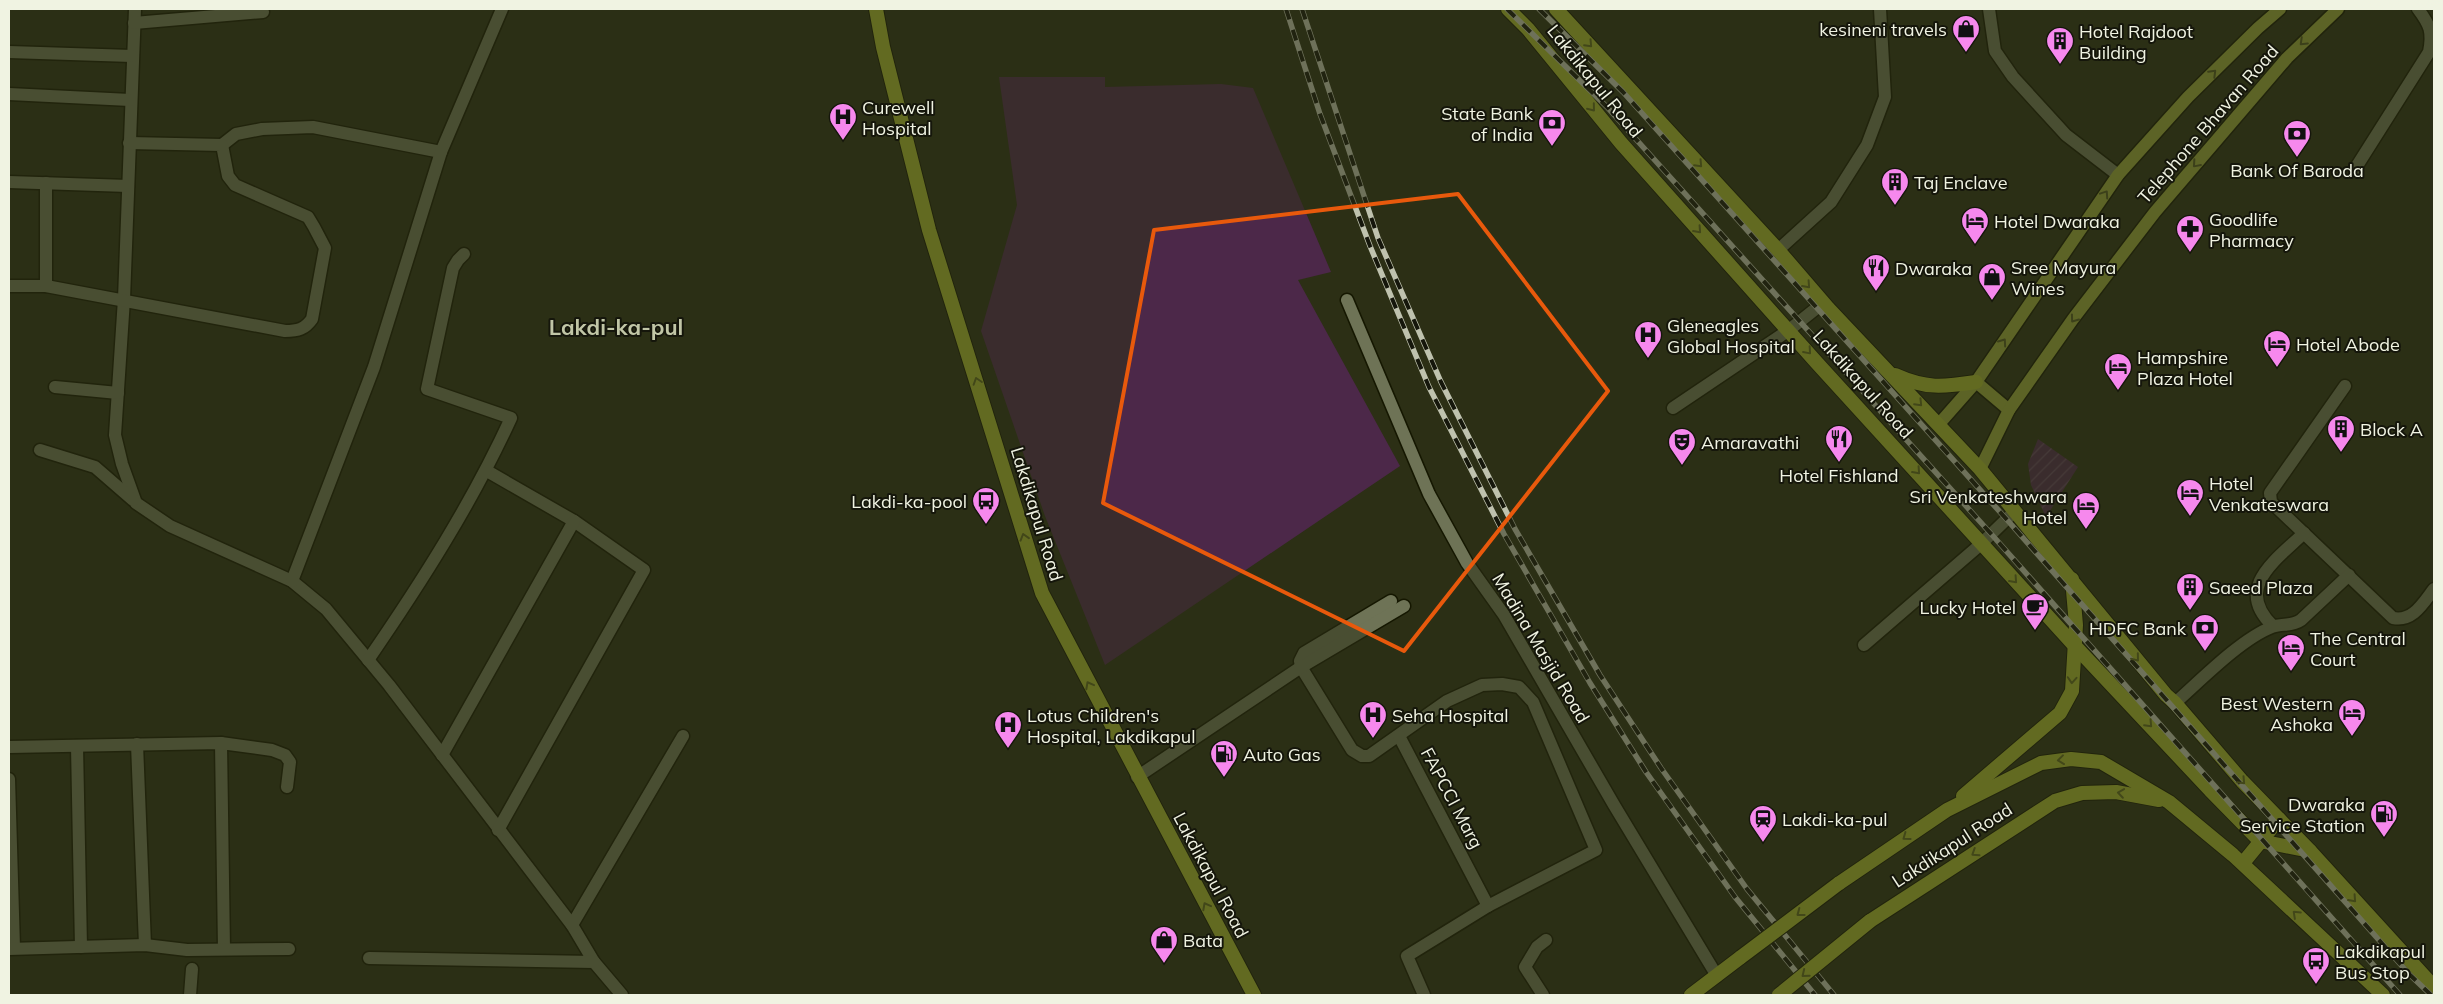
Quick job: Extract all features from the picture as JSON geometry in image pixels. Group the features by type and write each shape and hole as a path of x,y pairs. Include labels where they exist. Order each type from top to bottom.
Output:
{"highway":[{"name":"Lakdikapul Road","path":"876,9 883,47 929,230 1042,593 1137,777 1254,995"},
{"name":"Lakdikapul Road","path":"1508,9 1528,29 1621,143 1981,544 2260,841"},
{"name":"Lakdikapul Road","path":"1556,9 1778,250 1824,303 1980,469 2166,695 2175,703 2242,782 2310,851 2434,987"},
{"path":"1890,373 1924,386 1941,387 1976,382"},
{"name":"Lakdikapul Road","path":"1691,995 1838,884 1947,810 2060,712 2072,691 2076,625 2072,579"},
{"name":"Lakdikapul Road","path":"1947,810 2041,763 2071,759 2101,762 2169,802 2243,863 2382,995"},
{"name":"Lakdikapul Road","path":"1779,995 1870,921 2055,801 2082,793 2116,792 2169,802"},
{"path":"2243,863 2279,819"},
{"path":"2260,841 2310,851"}],"main road":[{"name":"Telephone Bhavan Road","path":"1939,424 1976,382 2118,175 2188,98 2258,28 2280,9"},
{"name":"Telephone Bhavan Road","path":"1980,469 2009,410 2074,319 2155,212 2287,58 2338,9"},
{"path":"1976,382 2009,410"}],"street":[{"path":"135,9 130,100 124,299 115,435 122,464 136,502"},
{"path":"292,581 374,367 441,152 502,9"},
{"path":"1778,250 1831,202 1867,145 1886,98 1880,9"},
{"path":"1989,9 1995,51 2013,77 2066,135 2118,175"},
{"path":"2355,169 2429,52 2432,36 2426,20 2418,9"},
{"path":"134,23 262,12"},
{"path":"9,52 132,56"},
{"path":"9,94 130,100"},
{"path":"129,143 222,145 236,134 262,129 313,127 441,152"},
{"path":"9,286 46,286 124,299 285,331 297,331 308,326 312,319 325,248 322,240 308,217 235,185 228,176 222,145"},
{"path":"9,182 128,186"},
{"path":"46,183 46,286"},
{"path":"368,660 401,612 487,471 511,418 427,389 453,268 464,254"},
{"name":"Madina Masjid Road","path":"1347,300 1429,494 1467,563 1504,615 1614,805 1717,976"},
{"path":"1673,408 1789,330 1824,303"},
{"path":"2344,386 2270,493 2271,502 2393,618 2403,620 2411,616 2434,589"},
{"path":"54,387 118,393"},
{"path":"40,450 95,467 136,502 170,526 292,581 326,609 442,755 572,925 594,962 622,995"},
{"path":"487,471 574,521 644,570 498,830"},
{"path":"1864,645 1981,544 2015,511"},
{"path":"442,755 574,521"},
{"path":"2273,626 2262,616 2257,605 2257,586 2264,572 2304,533"},
{"path":"2175,703 2236,650 2273,626 2293,625 2349,575"},
{"path":"1301,667 1300,661 1304,653 1391,601"},
{"path":"1137,777 1301,667 1404,606"},
{"name":"FAPCCI Marg","path":"1301,667 1356,753 1362,756 1369,756 1399,736 1488,906"},
{"path":"1399,736 1448,701 1482,685 1502,684 1519,687 1533,702 1596,850 1488,906 1407,956 1424,995"},
{"path":"572,925 684,736"},
{"path":"221,743 224,949"},
{"path":"9,747 221,743 272,750 286,755 290,762 287,786"},
{"path":"137,744 145,945"},
{"path":"78,746 81,947"},
{"path":"9,779 11,948 145,945 187,950 289,949"},
{"path":"1543,995 1525,966 1537,947 1546,940"},
{"path":"368,958 594,962"},
{"path":"190,995 192,969"}],"highlighted area":[{"path":"1458,194 1608,391 1404,651 1103,503 1154,230"}],"shaded area":[{"path":"999,77 1105,77 1105,87 1221,84 1253,88 1331,272 1298,280 1400,466 1105,665 1045,516 981,331 1017,205"},
{"path":"2038,439 2078,467 2046,517 2031,485 2028,464"}],"railway":[{"path":"1286,9 1320,114 1370,246 1429,387 1504,534 1590,683 1646,772 1735,897 1815,995"},
{"path":"1302,9 1378,238 1441,382 1515,529 1600,675 1661,768 1747,889 1834,995"},
{"path":"1507,9 1607,107 1993,536 2400,995"},
{"path":"1539,9 1623,92 2009,522 2409,974 2431,995"}],"place":[{"name":"kesineni travels","path":"1966,53"},
{"name":"Hotel Rajdoot Building","path":"2060,65"},
{"name":"Curewell Hospital","path":"843,141"},
{"name":"State Bank of India","path":"1552,147"},
{"name":"Bank Of Baroda","path":"2297,158"},
{"name":"Taj Enclave","path":"1895,206"},
{"name":"Hotel Dwaraka","path":"1975,245"},
{"name":"Goodlife Pharmacy","path":"2190,253"},
{"name":"Dwaraka","path":"1876,292"},
{"name":"Sree Mayura Wines","path":"1992,301"},
{"name":"Gleneagles Global Hospital","path":"1648,359"},
{"name":"Hotel Abode","path":"2277,368"},
{"name":"Hampshire Plaza Hotel","path":"2118,391"},
{"name":"Block A","path":"2341,453"},
{"name":"Hotel Fishland","path":"1839,463"},
{"name":"Amaravathi","path":"1682,466"},
{"name":"Hotel Venkateswara","path":"2190,517"},
{"name":"Lakdi-ka-pool","path":"986,525"},
{"name":"Sri Venkateshwara Hotel","path":"2086,530"},
{"name":"Saeed Plaza","path":"2190,611"},
{"name":"Lucky Hotel","path":"2035,631"},
{"name":"HDFC Bank","path":"2205,652"},
{"name":"The Central Court","path":"2291,672"},
{"name":"Best Western Ashoka","path":"2352,737"},
{"name":"Seha Hospital","path":"1373,739"},
{"name":"Lotus Children's Hospital, Lakdikapul","path":"1008,749"},
{"name":"Auto Gas","path":"1224,778"},
{"name":"Dwaraka Service Station","path":"2384,838"},
{"name":"Lakdi-ka-pul","path":"1763,843"},
{"name":"Bata","path":"1164,964"},
{"name":"Lakdikapul Bus Stop","path":"2316,985"}],"district":[{"name":"Lakdi-ka-pul","path":"616,327"}]}
